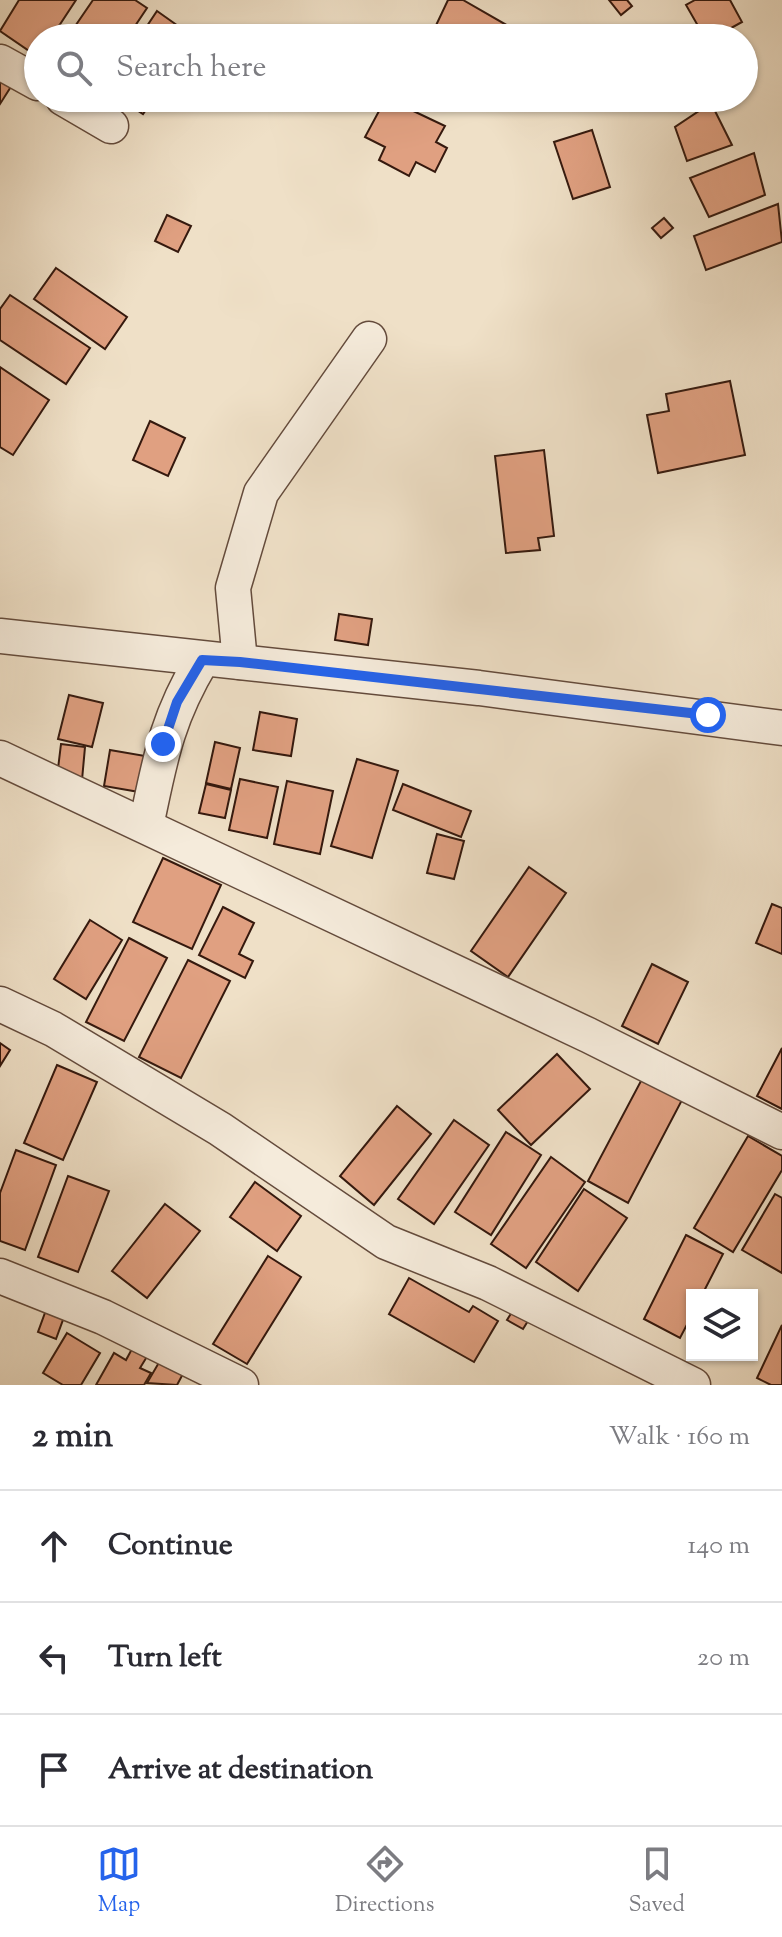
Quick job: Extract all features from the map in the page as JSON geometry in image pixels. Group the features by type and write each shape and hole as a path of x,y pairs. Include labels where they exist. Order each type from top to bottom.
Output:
{"street":[{"path":"0,62 24,75"},
{"path":"87,112 111,126"},
{"path":"240,662 233,588 261,493 369,339"},
{"path":"0,636 708,715 782,728"},
{"path":"146,826 163,744 177,702 202,660"},
{"path":"0,758 588,1035 782,1132"},
{"path":"0,1004 53,1029 220,1129 386,1242 488,1283 693,1385"},
{"path":"0,1276 103,1317 241,1385"}],"building":[{"path":"19,0 76,0 60,24 24,24 24,47 0,31"},
{"path":"93,0 135,0 147,8 136,24 77,24"},
{"path":"448,0 463,0 505,24 437,24"},
{"path":"609,0 627,0 632,6 621,15"},
{"path":"695,0 730,0 742,22 697,24 686,5"},
{"path":"157,11 175,24 148,24"},
{"path":"0,77 12,85 0,104"},
{"path":"378,112 416,112 445,126 436,142 447,148 435,172 416,162 409,176 379,160 385,147 365,137"},
{"path":"698,112 716,112 732,145 687,161 675,127"},
{"path":"592,130 610,187 573,199 554,142"},
{"path":"754,153 765,195 709,217 690,178"},
{"path":"778,204 782,242 706,270 694,236"},
{"path":"167,215 191,226 178,252 155,241"},
{"path":"664,218 673,228 661,238 652,228"},
{"path":"56,268 127,317 105,349 34,299"},
{"path":"10,295 90,348 66,384 0,340 0,309"},
{"path":"0,367 49,400 13,455 0,447"},
{"path":"730,381 745,455 658,473 647,415 669,411 666,394"},
{"path":"150,421 185,438 168,476 133,460"},
{"path":"544,450 554,536 538,538 540,550 506,553 495,456"},
{"path":"339,614 372,619 368,645 335,640"},
{"path":"69,695 103,703 92,747 58,739"},
{"path":"260,712 297,719 291,756 253,750"},
{"path":"215,742 240,748 231,789 206,783"},
{"path":"61,744 85,747 82,780 57,777"},
{"path":"110,750 151,757 145,793 104,786"},
{"path":"357,759 398,771 372,858 331,846"},
{"path":"240,779 278,787 267,838 229,830"},
{"path":"287,781 333,791 320,854 274,844"},
{"path":"206,784 231,790 225,818 199,813"},
{"path":"403,784 471,811 461,837 393,810"},
{"path":"437,834 464,841 454,879 427,873"},
{"path":"163,858 221,885 192,949 133,922"},
{"path":"529,867 566,893 508,977 471,951"},
{"path":"772,904 782,908 782,954 756,943"},
{"path":"223,907 254,923 239,954 253,961 245,978 199,955"},
{"path":"90,920 122,940 86,999 54,979"},
{"path":"129,938 167,958 124,1041 86,1022"},
{"path":"188,960 230,981 181,1078 139,1057"},
{"path":"652,964 688,982 658,1044 622,1026"},
{"path":"0,1043 10,1050 0,1066"},
{"path":"782,1048 782,1109 757,1096"},
{"path":"557,1054 590,1089 531,1145 498,1110"},
{"path":"57,1065 97,1082 63,1160 24,1143"},
{"path":"642,1079 682,1100 628,1203 588,1181"},
{"path":"397,1106 431,1134 374,1205 340,1176"},
{"path":"454,1120 489,1145 434,1224 398,1199"},
{"path":"506,1132 541,1155 491,1235 455,1212"},
{"path":"748,1136 782,1156 782,1170 733,1252 694,1228"},
{"path":"16,1150 56,1165 25,1250 0,1241 0,1193"},
{"path":"551,1157 585,1182 526,1268 491,1244"},
{"path":"68,1176 109,1191 78,1272 38,1257"},
{"path":"255,1182 301,1216 277,1251 230,1217"},
{"path":"584,1189 627,1218 578,1291 536,1262"},
{"path":"775,1194 782,1198 782,1273 742,1250"},
{"path":"165,1204 200,1231 147,1298 112,1271"},
{"path":"686,1235 723,1254 705,1289 686,1289 686,1326 680,1338 644,1319"},
{"path":"268,1256 301,1277 247,1364 213,1344"},
{"path":"409,1278 469,1312 473,1306 498,1321 474,1362 389,1314"},
{"path":"515,1307 531,1316 523,1329 507,1320"},
{"path":"46,1310 64,1317 56,1339 38,1332"},
{"path":"782,1325 782,1385 771,1385 757,1378"},
{"path":"67,1333 100,1353 81,1385 63,1385 43,1373"},
{"path":"133,1347 148,1355 140,1368 151,1373 144,1385 96,1385 114,1353 126,1360"},
{"path":"161,1359 184,1372 177,1385 147,1383"}],"route":[{"path":"163,744 177,702 202,660 708,715"}]}
